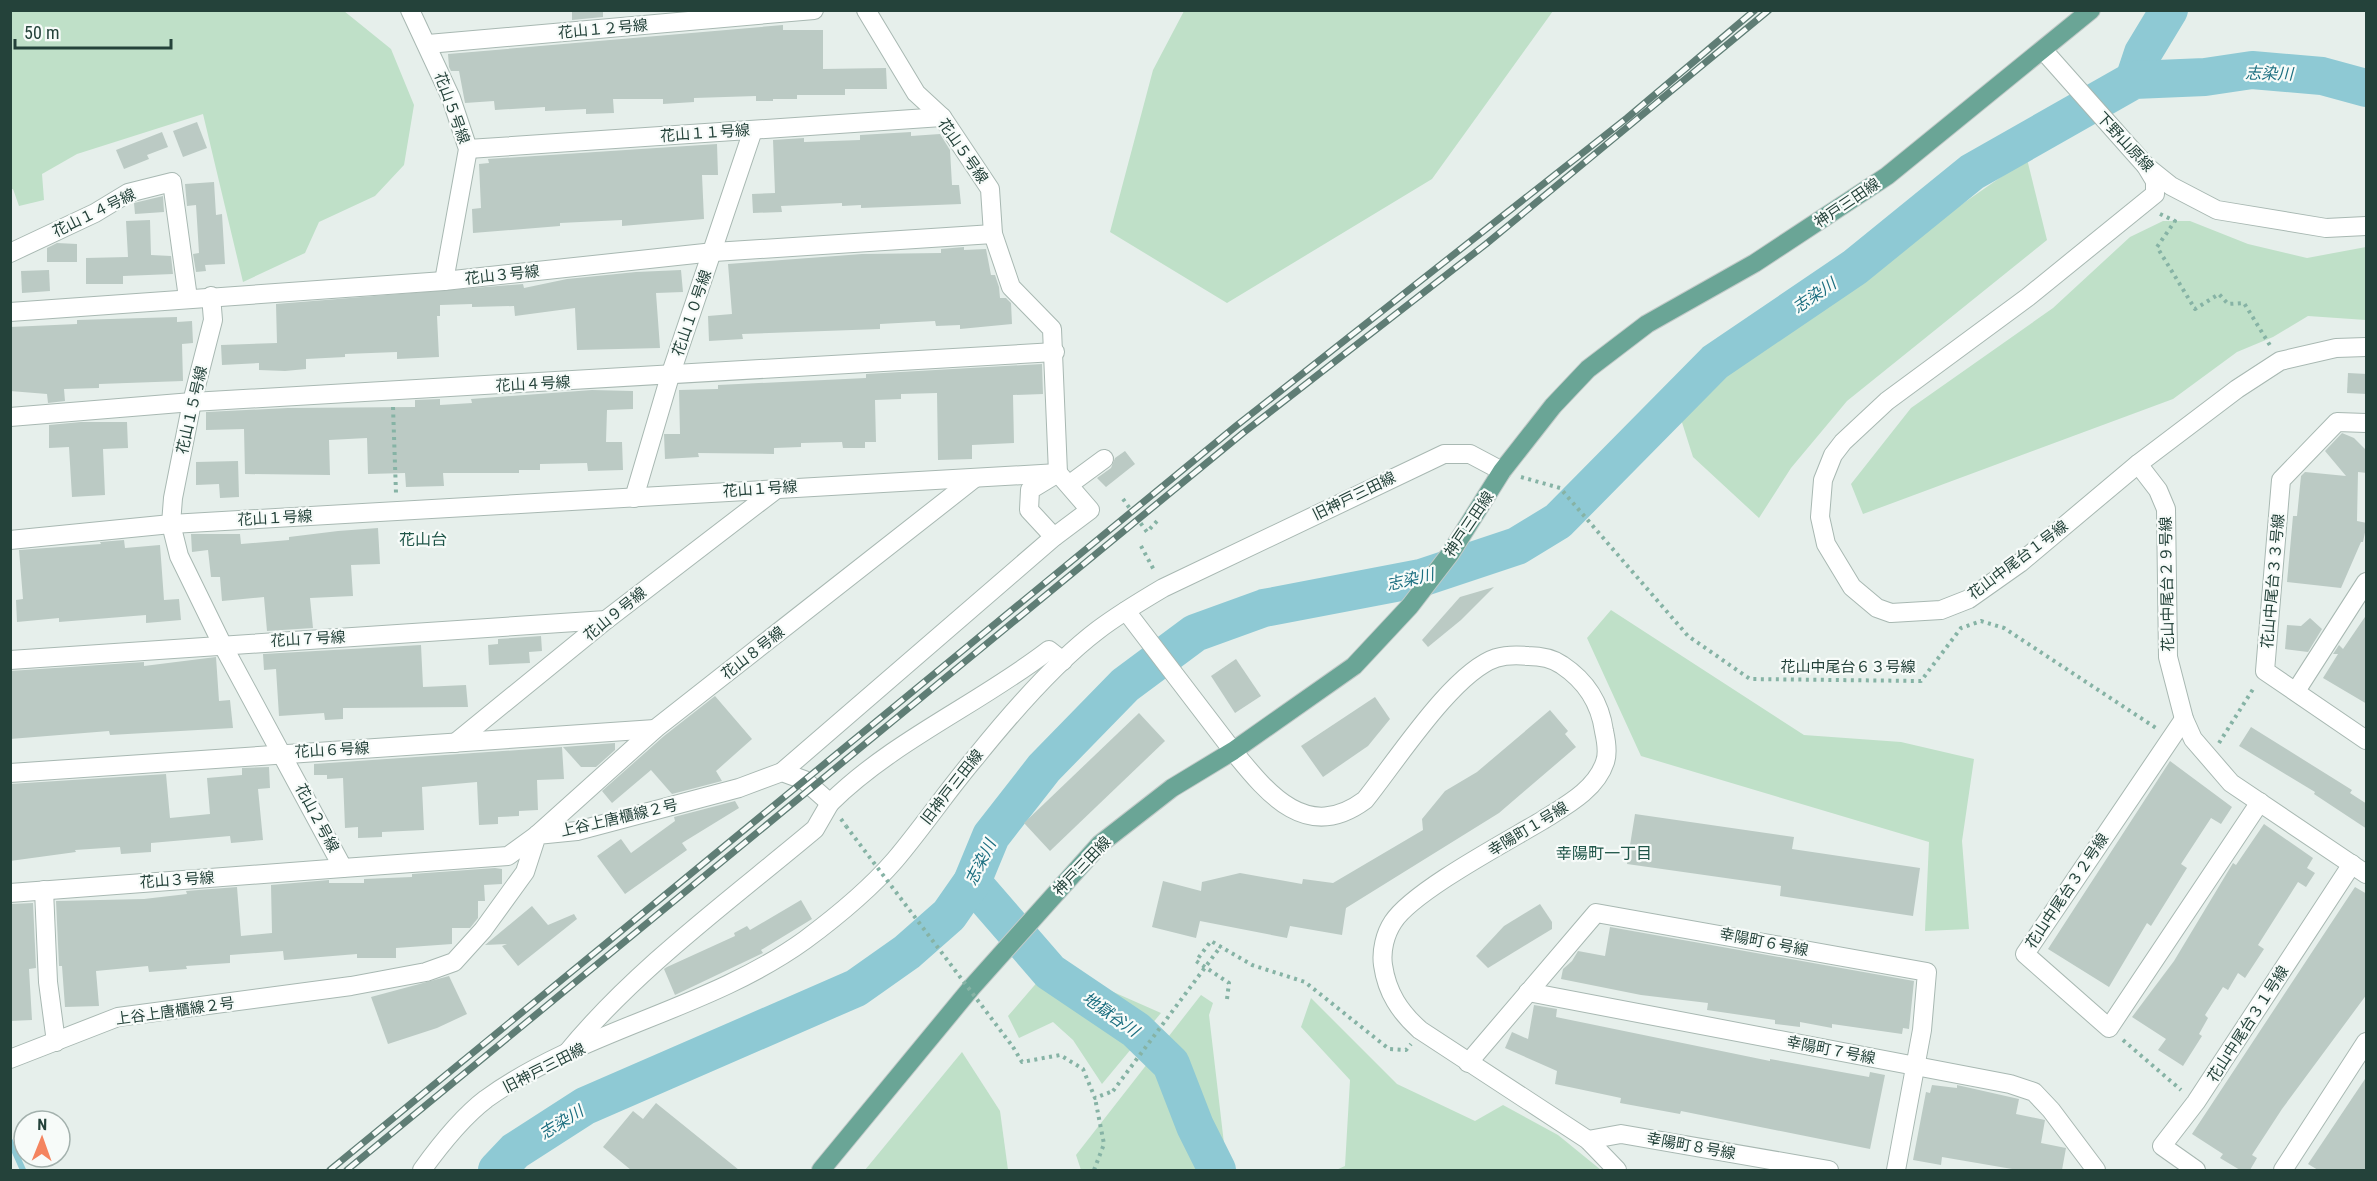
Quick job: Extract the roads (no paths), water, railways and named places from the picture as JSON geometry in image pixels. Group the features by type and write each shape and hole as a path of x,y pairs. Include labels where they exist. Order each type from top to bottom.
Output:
{"main road":[{"name":"神戸三田線","path":"821,1170 989,967 1100,844 1173,788 1233,751 1354,666 1410,606 1485,501 1503,471 1552,406 1588,369 1616,345 1654,320 1755,263 1868,189 2091,10"}],"street":[{"name":"花山５号線","path":"410,10 428,44 451,98 468,149 444,281"},
{"name":"花山１２号線","path":"428,44 814,10"},
{"name":"花山５号線","path":"866,10 916,93 942,117 990,189 993,234 1011,287 1052,329 1064,479"},
{"name":"下野山原線","path":"2043,50 2146,166 2171,186 2217,210 2326,228 2367,226"},
{"name":"花山１１号線","path":"468,149 942,117"},
{"name":"花山１０号線","path":"634,498 670,376 714,252 753,130"},
{"name":"花山中尾台１号線","path":"2146,166 2155,181 2155,194 2028,297 1887,401 1843,442 1833,455 1823,480 1822,528 1826,544 1852,587 1877,608 1891,613 1941,610 1969,599 2020,563 2138,464 2237,389 2280,361 2336,348 2367,347"},
{"name":"花山１４号線","path":"10,253 95,213 128,193 172,182 188,298"},
{"name":"花山３号線","path":"10,312 444,281 714,252 993,234"},
{"name":"花山１５号線","path":"171,524 173,498 192,402 213,320 211,296"},
{"name":"花山４号線","path":"10,417 192,402 1055,352"},
{"name":"花山中尾台３３号線","path":"2367,423 2337,422 2281,480 2265,670 2367,740"},
{"name":"旧神戸三田線","path":"422,1170 447,1137 484,1101 566,1054 713,992 803,941 838,914 893,862 975,757 1063,661 1100,628 1126,611 1163,588 1444,454 1470,454 1503,471"},
{"path":"1054,537 1029,510 1029,490 1064,479 1104,459"},
{"name":"花山中尾台２９号線","path":"2138,464 2158,490 2166,509 2168,657 2184,719 2193,739 2231,783 2360,869"},
{"name":"花山１号線","path":"10,540 171,524 778,488 975,478 1064,479"},
{"name":"花山８号線","path":"537,835 655,729 975,478"},
{"path":"830,803 804,780 782,772 1054,537 1090,510 1064,479"},
{"name":"花山９号線","path":"455,743 606,620 778,488"},
{"name":"花山２号線","path":"171,524 179,556 222,644 343,868 508,856 537,835"},
{"path":"2296,691 2367,582"},
{"name":"幸陽町１号線","path":"1126,611 1262,786 1287,807 1307,816 1347,813 1365,800 1456,684 1497,658 1539,656 1557,661 1574,673 1599,705 1606,742 1605,762 1577,799 1445,879 1393,921 1384,948 1385,979 1401,1012 1420,1030 1588,1140 1617,1170"},
{"name":"花山７号線","path":"10,660 606,620"},
{"path":"566,1054 587,1028 665,956 815,829 830,803 858,776 979,696 1011,679 1049,650 1063,661"},
{"name":"花山中尾台３２号線","path":"2184,719 2025,954 2109,1028 2260,802"},
{"name":"花山６号線","path":"10,773 282,752 655,729"},
{"name":"上谷上唐櫃線２号","path":"10,1059 118,1017 351,986 426,972 454,963 483,930 525,872 537,835 577,831 747,786 782,772"},
{"name":"花山３号線","path":"10,893 343,868"},
{"name":"花山中尾台３１号線","path":"2196,1170 2162,1146 2196,1102 2360,869"},
{"path":"44,890 48,982 56,1042"},
{"name":"幸陽町６号線","path":"1468,1063 1596,913 1927,972 1916,1067 1896,1170"},
{"name":"幸陽町７号線","path":"1528,992 2010,1084 2034,1092 2051,1110 2096,1170"},
{"path":"2283,1170 2367,1042"},
{"name":"幸陽町８号線","path":"1588,1140 1622,1134 1829,1170"}],"waterway":[{"path":"2134,80 2143,53 2169,10"},
{"name":"志染川","path":"497,1170 515,1151 585,1106 856,988 907,952 949,915 972,882 991,836 1044,768 1125,685 1195,633 1264,608 1421,578 1517,546 1558,521 1715,362 1855,267 1972,172 2134,80 2205,77 2252,70 2322,76 2366,88"},
{"name":"地獄谷川","path":"972,882 1050,972 1136,1030 1171,1064 1195,1126 1217,1170"},
{"path":"10,1141 23,1170"}],"railway":[{"path":"330,1170 1236,426 1627,118 1755,10"},
{"path":"347,1170 1243,433 1486,244 1769,10"}],"district":[{"name":"花山台","path":"423,539"},
{"name":"幸陽町一丁目","path":"1604,853"}]}
